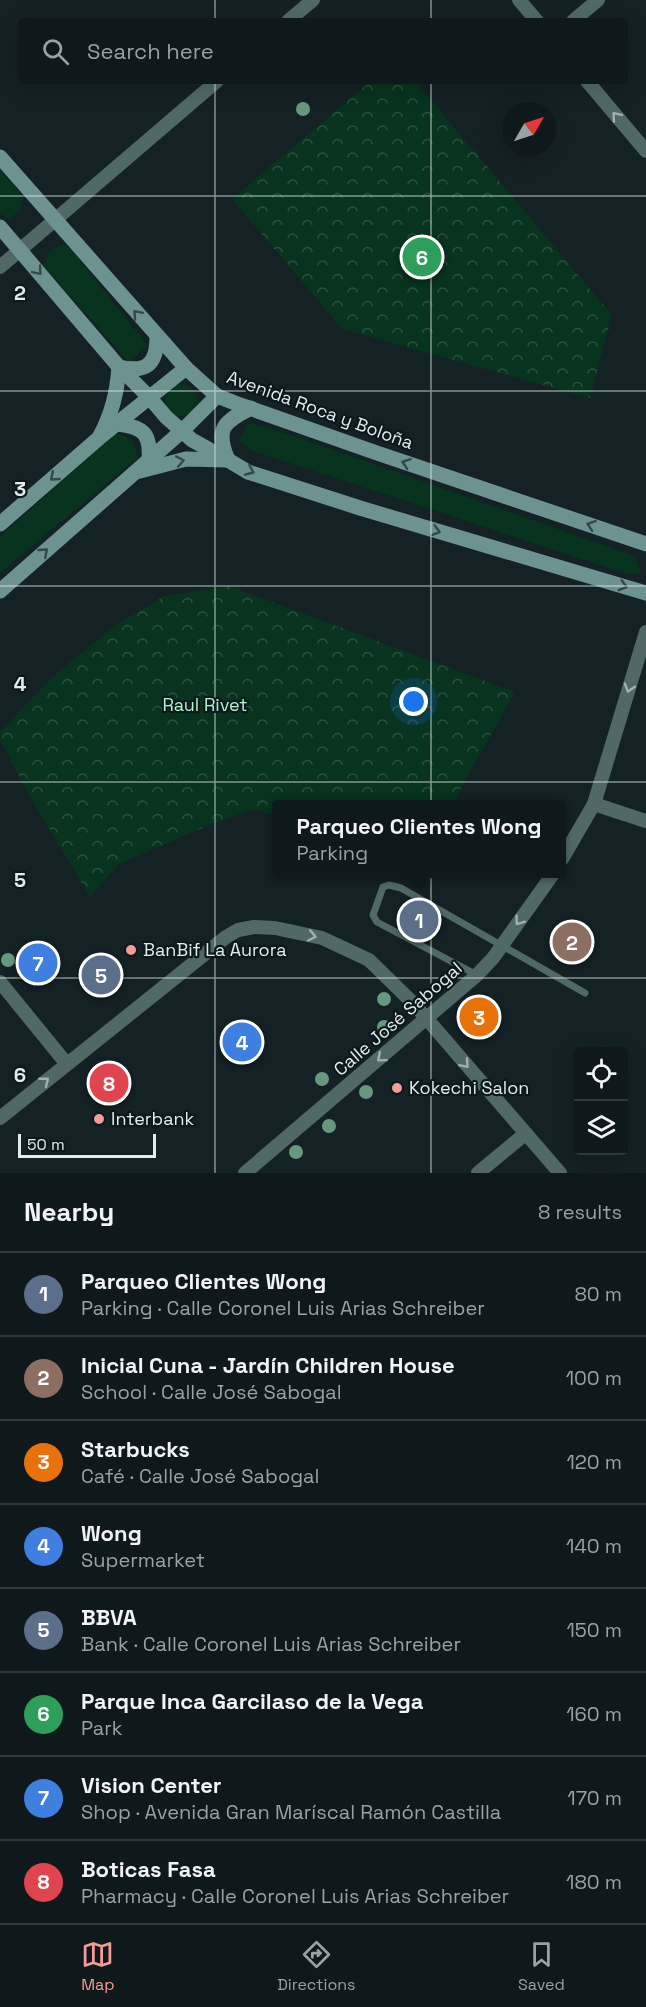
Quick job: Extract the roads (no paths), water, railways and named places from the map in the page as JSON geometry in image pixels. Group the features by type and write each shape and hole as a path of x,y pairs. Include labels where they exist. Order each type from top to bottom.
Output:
{"main road":[{"name":"Avenida Roca y Boloña","path":"0,157 186,368 217,396 376,453 646,544"},
{"path":"0,227 118,367 166,417 192,440 248,472 360,508 646,593"},
{"path":"118,367 136,371 146,366 157,352 157,336"},
{"path":"99,438 113,407 118,367"},
{"path":"0,524 99,438 186,368"},
{"path":"0,591 149,461 217,396"},
{"path":"228,460 220,435 225,424 251,408"},
{"path":"118,424 142,430 148,438 149,461"},
{"path":"135,473 186,459 228,460"}],"street":[{"path":"519,0 534,18"},
{"path":"577,18 598,0"},
{"path":"291,18 306,2"},
{"path":"0,267 214,84"},
{"path":"590,84 646,151"},
{"path":"566,851 594,804 646,632"},
{"path":"594,804 646,821"},
{"name":"Calle José Sabogal","path":"245,1173 477,975 502,945 549,878"},
{"path":"0,1118 226,937 238,930 254,927 275,928 322,938 369,960 414,1004 560,1173"},
{"path":"0,982 66,1063"},
{"path":"478,1173 525,1134"}],"lane":[{"path":"477,975 377,922 373,915 383,887 389,885 402,888 585,993"}],"place":[{"name":"Parque Inca Garcilaso de la Vega","path":"422,257"},
{"name":"Parqueo Clientes Wong","path":"419,920"},
{"name":"Inicial Cuna - Jardín Children House","path":"572,942"},
{"name":"BanBif La Aurora","path":"131,950"},
{"name":"Vision Center","path":"38,963"},
{"name":"BBVA","path":"101,975"},
{"name":"Starbucks","path":"479,1017"},
{"name":"Wong","path":"242,1042"},
{"name":"Boticas Fasa","path":"109,1083"},
{"name":"Kokechi Salon","path":"397,1088"},
{"name":"Interbank","path":"99,1119"}],"park label":[{"name":"Raul Rivet","path":"205,705"}]}
